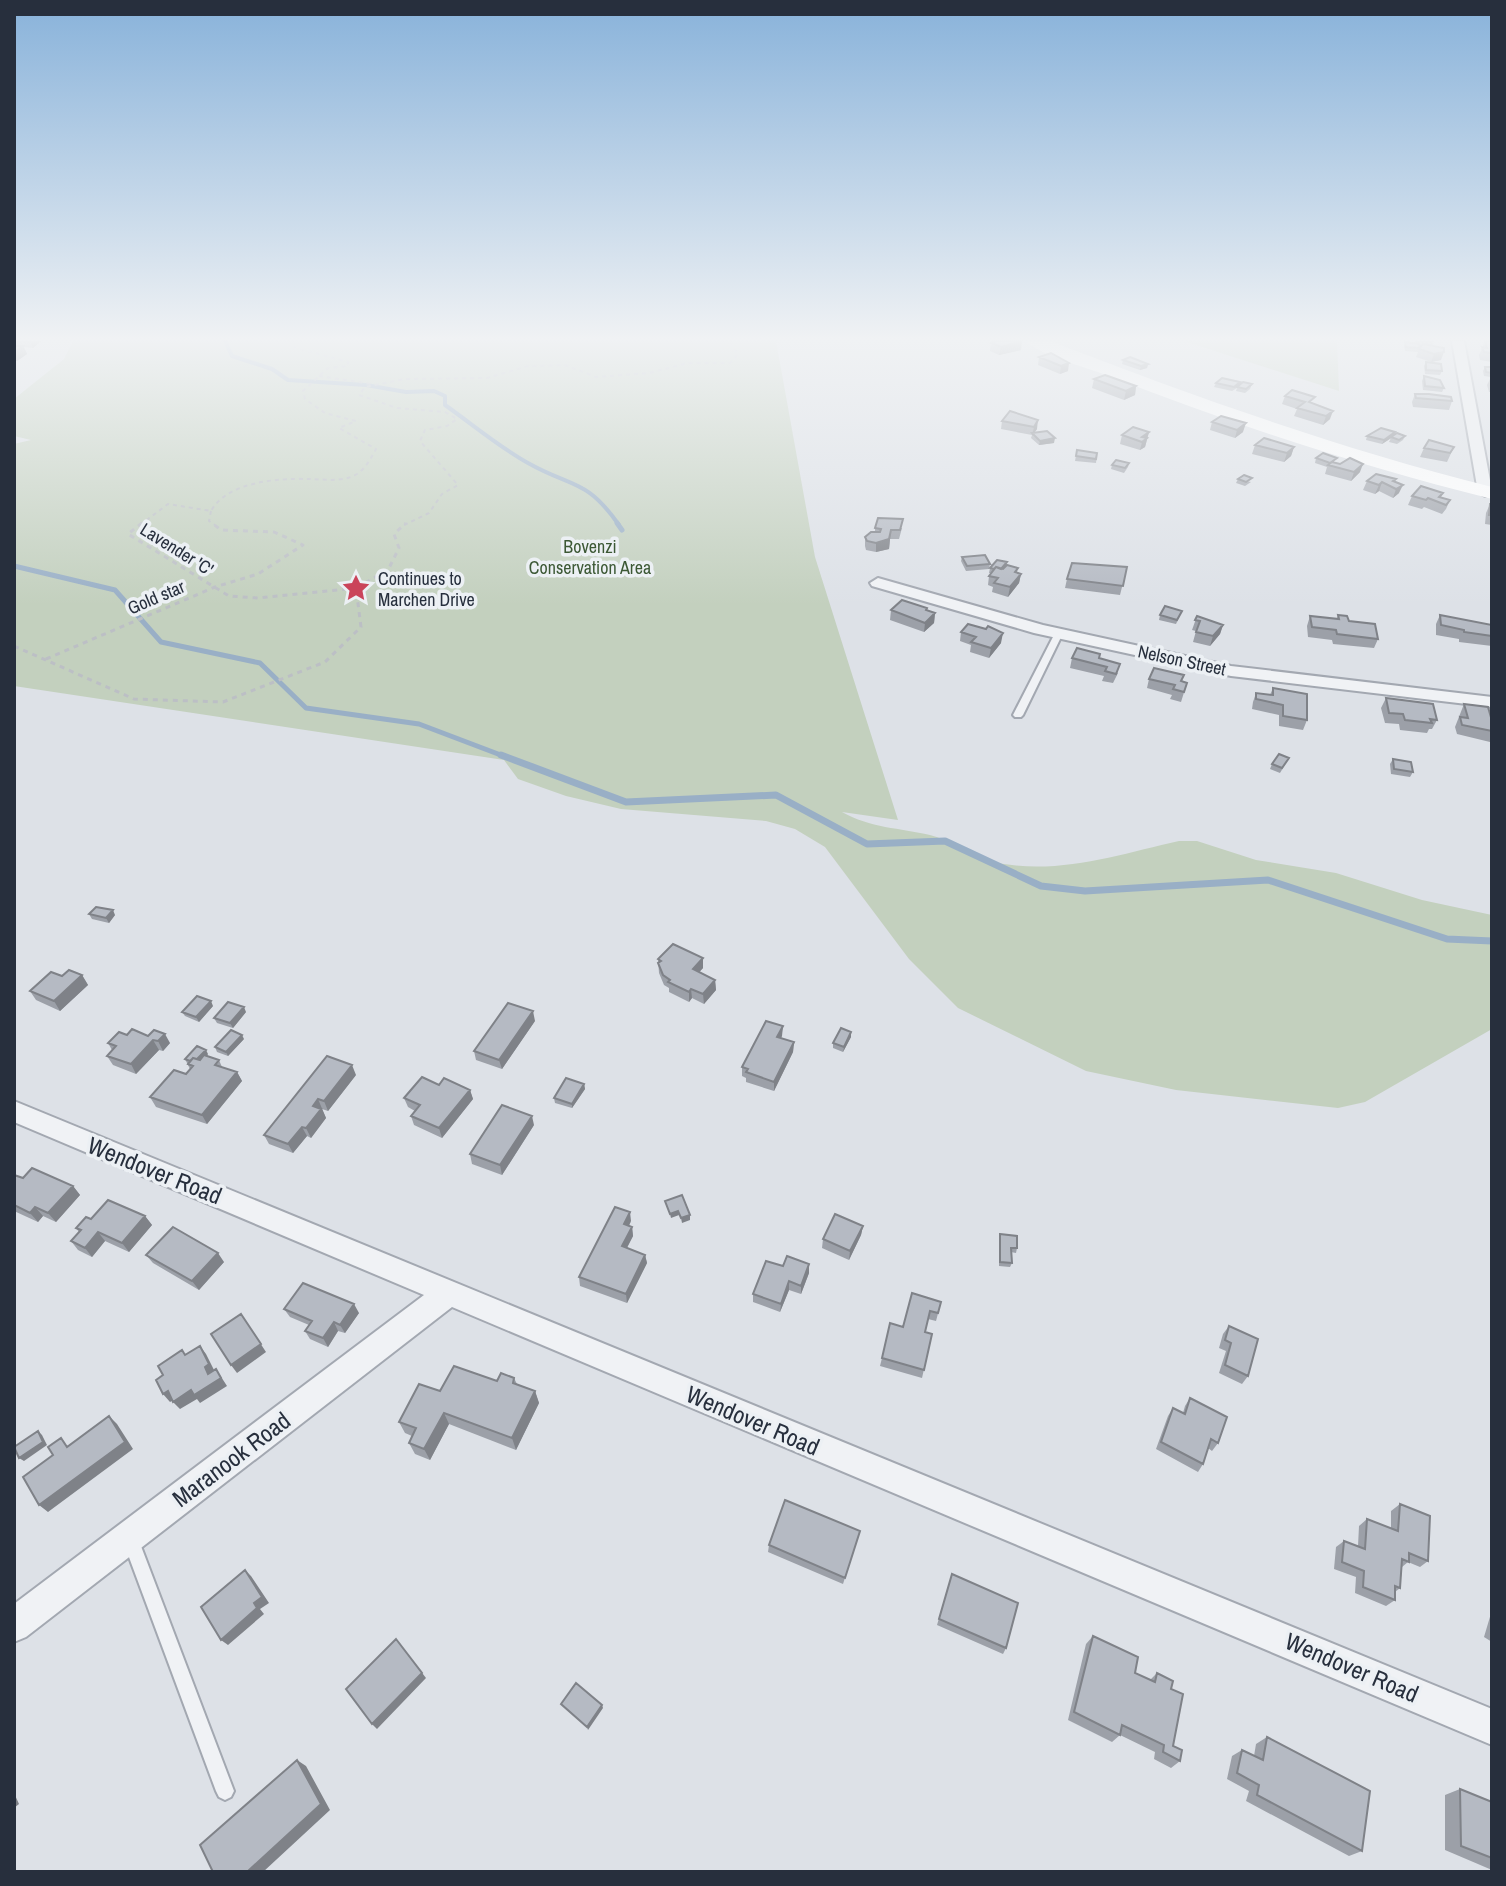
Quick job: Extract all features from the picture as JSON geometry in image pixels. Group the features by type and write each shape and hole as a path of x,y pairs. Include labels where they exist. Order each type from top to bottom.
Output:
{"street":[{"path":"1278,429 1489,492 1476,429"},
{"name":"Nelson Street","path":"878,583 922,598 1059,633 1257,676 1492,702"},
{"name":"Wendover Road","path":"14,1111 1492,1727"},
{"name":"Maranook Road","path":"14,1625 449,1292"}],"lane":[{"path":"1018,715 1059,633"},
{"path":"129,1537 225,1791"}],"path":[{"path":"211,511 219,497 236,489 306,479 326,482 350,478 366,469 376,449 341,429"},
{"path":"14,646 134,699 223,702 325,662 361,627 356,588 388,570 399,548 394,534 408,522 429,513 442,494 458,485 448,467 434,459 420,441 425,430 430,429"},
{"name":"Lavender 'C'","path":"211,511 168,504 128,534 229,596 258,598 356,588"},
{"name":"Gold star","path":"46,659 215,587 258,574 303,545 285,533 248,528 221,530 209,521 211,511"}],"green space":[{"name":"Bovenzi Conservation Area","path":"14,429 792,429 815,557 898,820 842,812 874,824 937,837 986,860 1010,865 1059,866 1179,841 1197,841 1256,860 1336,873 1422,900 1492,915 1492,1029 1365,1102 1338,1108 1176,1090 1086,1071 958,1008 909,959 825,847 795,829 766,821 621,809 566,796 518,779 504,760 14,686 14,444 31,440 14,436"}],"building":[{"path":"1130,429 1149,432 1142,437 1147,438 1142,442 1122,435"},
{"path":"1379,429 1395,432 1384,440 1367,436"},
{"path":"1047,431 1055,438 1040,441 1032,433"},
{"path":"1397,433 1405,436 1399,440 1391,437"},
{"path":"1264,438 1294,447 1287,453 1255,445"},
{"path":"1429,440 1454,447 1450,453 1424,448"},
{"path":"1077,450 1097,453 1096,459 1076,456"},
{"path":"1323,453 1337,458 1330,463 1316,458"},
{"path":"1350,458 1363,464 1354,472 1328,465 1332,462 1340,464"},
{"path":"1116,460 1129,463 1125,468 1112,465"},
{"path":"1376,474 1396,479 1393,481 1403,485 1396,489 1382,482 1379,485 1367,481"},
{"path":"1244,475 1252,478 1246,482 1238,479"},
{"path":"1421,486 1443,493 1439,497 1450,500 1446,505 1412,496"},
{"path":"878,518 903,519 900,530 891,530 889,539 876,543 867,541 865,537 871,532 880,532 881,529 875,528"},
{"path":"985,555 990,564 967,566 962,557"},
{"path":"997,560 1007,562 1001,569 990,568"},
{"path":"1072,563 1127,567 1123,586 1067,579"},
{"path":"1007,565 1018,568 1015,572 1021,574 1010,587 994,583 998,578 989,576 996,567 1003,569"},
{"path":"902,600 935,613 925,623 891,610"},
{"path":"1165,606 1182,611 1177,620 1160,615"},
{"path":"1338,615 1347,616 1349,621 1375,624 1378,639 1337,634 1336,630 1312,627 1310,616 1339,619"},
{"path":"1440,615 1492,625 1492,636 1441,625"},
{"path":"1197,616 1223,625 1213,636 1196,632 1200,621 1195,620"},
{"path":"968,624 986,629 988,626 1003,633 991,648 971,642 976,637 961,632"},
{"path":"1077,648 1120,664 1116,674 1105,671 1107,667 1072,658"},
{"path":"1154,668 1184,675 1181,681 1187,683 1184,692 1173,689 1175,685 1149,679"},
{"path":"1273,688 1307,694 1307,720 1283,716 1283,705 1256,699 1256,693 1273,695"},
{"path":"1386,698 1433,704 1437,720 1430,719 1432,723 1405,720 1403,714 1389,713"},
{"path":"1464,704 1488,707 1492,731 1462,725 1460,717 1468,718"},
{"path":"1279,754 1289,758 1282,768 1272,764"},
{"path":"1393,759 1411,762 1413,772 1394,769"},
{"path":"96,907 113,910 106,918 89,914"},
{"path":"673,944 703,958 693,969 715,980 703,994 691,989 689,992 668,982 670,980 663,975 658,959"},
{"path":"69,970 82,975 54,1001 30,991 51,972 62,976"},
{"path":"197,996 211,1001 196,1017 182,1012"},
{"path":"228,1002 244,1007 230,1023 214,1018"},
{"path":"508,1003 533,1011 499,1060 474,1051"},
{"path":"766,1021 783,1026 777,1037 794,1042 774,1082 746,1072 748,1069 742,1067"},
{"path":"841,1028 851,1032 844,1047 833,1043"},
{"path":"132,1029 148,1036 154,1030 165,1034 158,1041 153,1040 131,1064 107,1056 116,1046 108,1043 119,1032 127,1035"},
{"path":"231,1030 242,1035 226,1052 215,1047"},
{"path":"197,1046 206,1050 197,1059 185,1059"},
{"path":"204,1055 219,1060 215,1065 237,1072 202,1115 150,1097 174,1070 186,1074 193,1066 188,1064 193,1058 200,1060"},
{"path":"327,1056 352,1065 324,1101 318,1099 313,1106 321,1109 306,1128 302,1127 288,1144 264,1135"},
{"path":"422,1077 439,1085 444,1078 470,1090 439,1128 411,1116 420,1105 404,1098"},
{"path":"566,1078 584,1084 572,1104 554,1098"},
{"path":"502,1105 532,1116 500,1165 470,1154"},
{"path":"32,1168 73,1186 48,1213 35,1207 30,1213 14,1205 14,1175 23,1178"},
{"path":"682,1195 690,1215 681,1218 678,1211 670,1214 665,1201"},
{"path":"108,1200 145,1216 122,1243 98,1232 85,1248 71,1241 81,1230 76,1228 86,1217 91,1219"},
{"path":"615,1207 630,1212 624,1224 632,1227 622,1246 645,1255 626,1294 579,1277"},
{"path":"835,1214 863,1226 850,1251 823,1239"},
{"path":"173,1227 218,1253 192,1281 146,1255"},
{"path":"1000,1234 1017,1236 1017,1248 1011,1248 1012,1263 1000,1262"},
{"path":"787,1256 809,1264 801,1286 789,1281 781,1304 753,1294 766,1261 783,1266"},
{"path":"303,1283 354,1304 340,1325 334,1322 323,1338 305,1331 312,1321 284,1309"},
{"path":"912,1293 941,1302 938,1313 930,1311 925,1332 932,1334 924,1370 882,1358 890,1323 903,1327"},
{"path":"241,1314 261,1344 231,1365 211,1334"},
{"path":"1229,1326 1258,1339 1248,1376 1225,1365 1231,1343 1225,1340"},
{"path":"200,1346 209,1364 205,1367 208,1374 216,1369 221,1378 194,1395 191,1390 173,1402 168,1391 163,1394 156,1380 163,1375 158,1366 182,1350 185,1355"},
{"path":"454,1366 497,1381 501,1373 514,1378 513,1383 535,1391 512,1438 444,1413 424,1449 409,1443 416,1428 399,1422 419,1384 440,1391"},
{"path":"1190,1398 1227,1417 1218,1443 1211,1439 1203,1464 1161,1442 1173,1408 1185,1414"},
{"path":"109,1416 125,1442 39,1505 23,1477 53,1455 48,1447 61,1438 67,1447"},
{"path":"38,1431 43,1442 19,1458 14,1447"},
{"path":"785,1500 860,1531 845,1578 769,1545"},
{"path":"1400,1504 1430,1516 1428,1561 1409,1553 1409,1562 1402,1559 1400,1588 1395,1586 1395,1600 1363,1587 1364,1571 1342,1562 1344,1541 1365,1549 1367,1519 1398,1531"},
{"path":"245,1570 262,1597 254,1603 257,1608 221,1640 201,1607"},
{"path":"952,1574 1018,1603 1006,1648 939,1619"},
{"path":"1093,1636 1138,1657 1135,1673 1155,1682 1157,1673 1173,1681 1171,1689 1183,1694 1173,1746 1182,1750 1180,1761 1163,1752 1164,1745 1122,1725 1120,1735 1074,1712"},
{"path":"396,1639 422,1673 372,1724 346,1689"},
{"path":"576,1683 602,1705 587,1727 561,1704"},
{"path":"1267,1737 1370,1791 1362,1851 1257,1795 1259,1785 1237,1773 1242,1750 1263,1760"},
{"path":"297,1760 321,1804 247,1872 213,1872 200,1845"},
{"path":"1460,1789 1492,1802 1492,1858 1461,1846"}],"waterway":[{"path":"478,429 528,463 587,491 619,525"},
{"path":"617,523 622,530"},
{"path":"14,566 115,590 161,642 260,663 306,708 419,724 506,757"},
{"path":"501,755 626,802 776,795 867,844 945,841 1041,886 1085,891 1268,880 1447,939 1492,941"}],"place":[{"name":"Continues to Marchen Drive","path":"356,588"}]}
